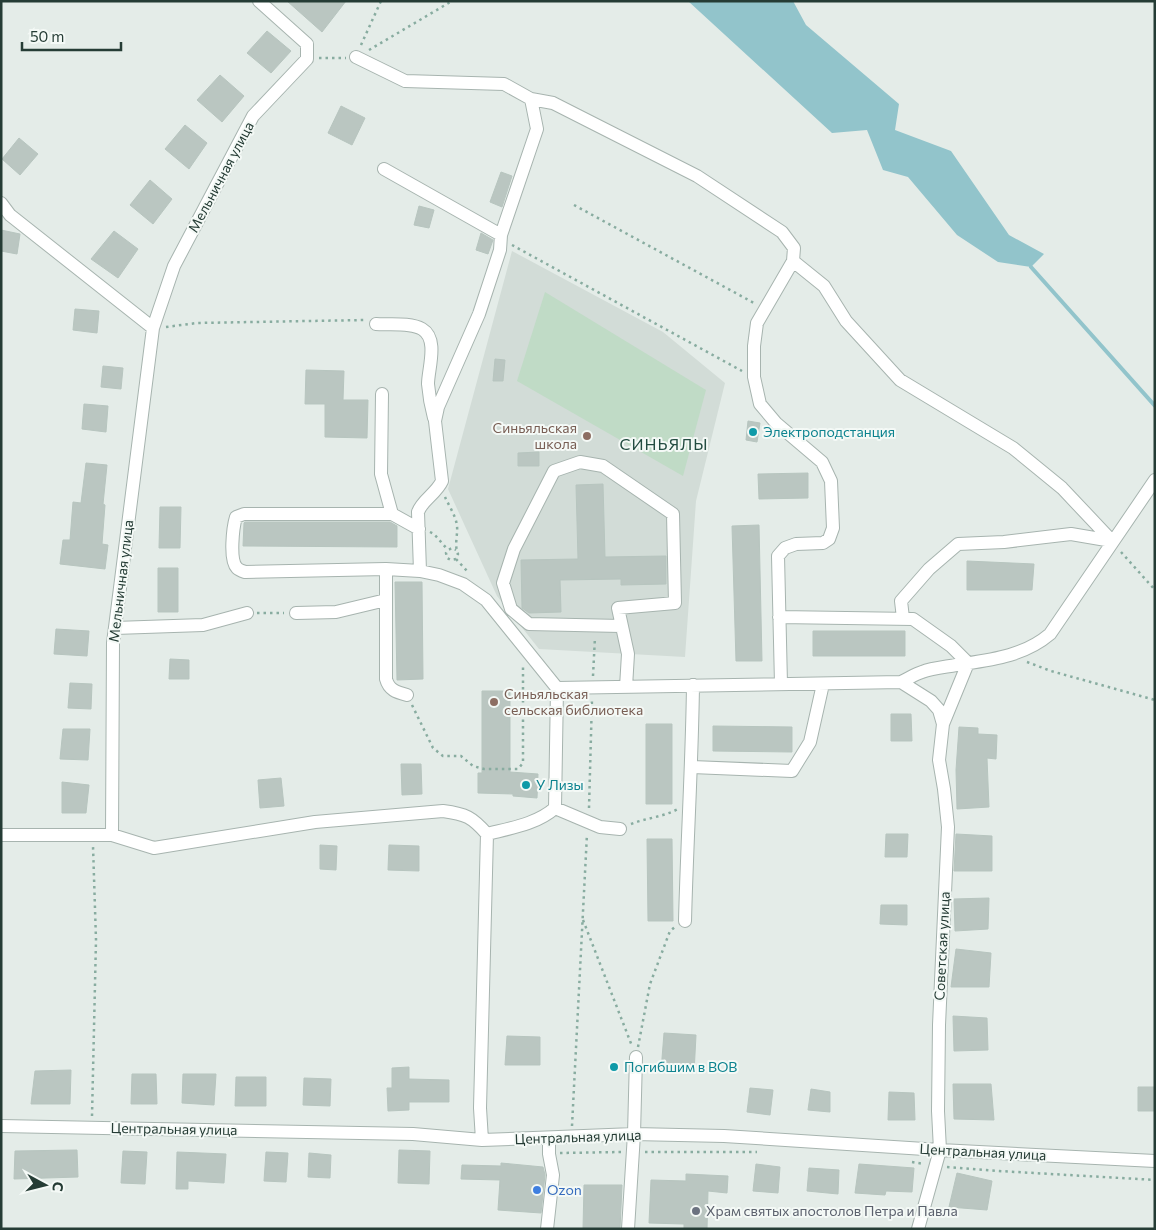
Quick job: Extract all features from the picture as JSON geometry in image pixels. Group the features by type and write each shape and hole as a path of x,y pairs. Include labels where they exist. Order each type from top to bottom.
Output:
{"street":[{"path":"259,1 307,44 306,59"},
{"path":"356,57 405,81 504,84 531,99 553,103 697,176 782,232 794,248 793,261 757,323 754,346 754,377 760,404 776,424 822,462 831,481 833,528 829,539 823,543 796,544 785,548 778,556 781,684"},
{"name":"Мельничная улица","path":"112,835 113,643 153,328 174,266 253,116 306,59"},
{"path":"435,420 438,407 479,314 538,129 531,99"},
{"path":"384,169 502,238"},
{"path":"1,203 10,215 153,328"},
{"path":"793,261 824,286 846,321 900,380 1013,448 1062,488 1112,542"},
{"path":"376,324 412,326 423,330 429,337 431,346 429,390 435,420 442,481 438,490 420,506 418,512 420,571"},
{"path":"382,394 381,474 392,514"},
{"path":"621,626 529,624 511,609 503,583 514,549 554,471 580,462 604,466 674,514 675,603 618,608 628,654 626,687"},
{"path":"557,688 901,682 922,672 1012,655 1042,641 1059,623 1155,480"},
{"path":"419,529 392,514 244,514 236,517 234,524 232,559 237,568 245,572 386,569 420,571 439,575 463,584 486,600 557,688 556,808"},
{"path":"903,618 901,601 929,570 958,544 1004,542 1071,534 1112,542"},
{"path":"386,569 386,679 393,691 407,695"},
{"path":"296,613 336,612 386,600"},
{"path":"115,628 203,625 248,614"},
{"path":"779,617 913,618 951,646 968,664"},
{"name":"Советская улица","path":"918,1229 940,1150 938,1111 939,1025 948,828 939,760 943,724 968,664"},
{"path":"901,682 931,701 939,710 943,724"},
{"path":"692,767 792,771 810,742 824,684"},
{"path":"685,921 688,804 692,767 693,685"},
{"path":"487,834 519,827 548,814 556,808"},
{"path":"556,808 570,812 588,822 610,829 620,829"},
{"path":"1,835 112,835 154,848 315,822 443,811 462,814 474,819 487,834 480,1108 482,1140"},
{"path":"628,1229 634,1134 636,1057"},
{"name":"Центральная улица","path":"1,1126 413,1134 482,1140 634,1134 724,1136 1155,1161"},
{"path":"547,1229 553,1174 548,1154 549,1138"}],"path":[{"path":"356,57 381,1"},
{"path":"306,59 356,57 452,1"},
{"path":"574,205 764,309"},
{"path":"502,238 754,377"},
{"path":"153,328 197,323 363,319 376,324"},
{"path":"442,481 445,497 456,520 458,529 456,550 458,554 456,558 451,560 447,558 446,553 448,550"},
{"path":"419,529 434,534 448,550"},
{"path":"1112,542 1155,590"},
{"path":"448,550 452,548 456,550"},
{"path":"248,614 296,613"},
{"path":"572,1129 596,625"},
{"path":"407,695 433,748 443,756 460,756 473,766 484,769 518,769 523,763 523,669 527,652"},
{"path":"1012,655 1051,671 1155,700"},
{"path":"620,829 643,820 665,816 688,804"},
{"path":"92,1127 96,940 93,835"},
{"path":"582,917 636,1057"},
{"path":"636,1057 650,984 670,931 685,921"},
{"path":"548,1154 759,1152"},
{"path":"909,1162 999,1172 1155,1180"}],"shaded area":[{"name":"Синьяльская школа","path":"512,251 663,332 725,383 696,501 685,657 539,649 497,596 448,489"}],"green space":[{"path":"545,292 706,390 683,476 517,381"}],"water":[{"path":"688,1 793,1 806,25 899,104 895,130 951,151 1009,235 1044,254 1031,267 998,262 957,235 908,177 883,170 867,130 832,133"}],"building":[{"path":"287,1 346,1 322,32"},
{"path":"267,31 291,51 271,73 247,53"},
{"path":"220,75 244,96 222,122 197,100"},
{"path":"341,106 365,118 352,145 328,133"},
{"path":"185,125 207,143 189,169 165,149"},
{"path":"19,138 38,154 20,175 2,159"},
{"path":"501,172 512,176 502,207 490,202"},
{"path":"150,180 172,199 153,224 130,205"},
{"path":"419,206 434,210 429,228 414,225"},
{"path":"1,230 20,234 17,254 1,251"},
{"path":"114,231 138,249 118,278 91,259"},
{"path":"481,233 493,240 488,254 476,250"},
{"path":"75,309 99,311 97,333 73,330"},
{"path":"495,359 505,360 503,381 493,381"},
{"path":"103,366 123,368 121,389 101,387"},
{"path":"306,370 344,371 343,400 368,400 367,438 325,437 325,404 305,404"},
{"path":"84,404 108,406 106,432 82,429"},
{"name":"Электроподстанция","path":"748,421 760,423 757,442 746,440"},
{"path":"539,452 539,466 518,466 518,453"},
{"path":"86,463 107,465 103,504 105,505 102,544 108,545 105,569 60,564 63,540 70,540 73,502 81,503"},
{"path":"808,473 808,498 759,499 758,474"},
{"path":"603,484 605,557 666,556 666,584 621,585 621,579 560,580 561,612 529,613 522,608 521,560 578,559 576,485"},
{"path":"160,507 181,507 180,548 159,548"},
{"path":"245,522 390,522 397,526 397,547 243,546"},
{"path":"759,525 762,661 736,661 732,526"},
{"path":"967,561 1034,564 1032,590 967,590"},
{"path":"158,568 178,568 178,612 158,612"},
{"path":"395,582 422,582 423,679 397,680"},
{"path":"56,629 89,631 87,656 54,654"},
{"path":"813,631 905,631 905,656 813,656"},
{"path":"170,659 189,660 189,679 169,679"},
{"path":"70,683 92,684 91,709 68,708"},
{"path":"482,691 510,691 510,772 538,774 537,798 513,796 513,794 478,793 478,773 482,773"},
{"path":"891,714 911,714 912,741 891,741"},
{"path":"646,724 672,724 672,804 646,804"},
{"path":"713,726 792,727 792,752 713,751"},
{"path":"959,727 978,728 978,734 997,735 996,759 987,758 989,807 957,809 956,770"},
{"path":"63,729 90,729 88,760 60,759"},
{"path":"401,764 421,764 422,794 402,795"},
{"path":"281,778 284,806 260,808 258,780"},
{"path":"62,782 89,785 86,813 62,813"},
{"path":"886,834 908,834 907,857 885,857"},
{"path":"956,834 992,836 992,871 954,871"},
{"path":"647,839 672,839 673,921 648,921"},
{"path":"320,845 337,846 336,870 320,869"},
{"path":"389,845 419,846 419,871 388,870"},
{"path":"989,898 988,929 955,931 954,899"},
{"path":"881,905 907,905 907,925 880,924"},
{"path":"956,949 991,953 989,987 951,987"},
{"path":"953,1016 987,1018 988,1050 954,1051"},
{"path":"664,1033 696,1035 694,1073 661,1071"},
{"path":"507,1036 540,1037 540,1065 505,1065"},
{"path":"409,1067 409,1079 449,1080 449,1102 409,1102 409,1110 388,1111 387,1088 392,1088 392,1068"},
{"path":"71,1070 70,1104 31,1104 35,1071"},
{"path":"132,1074 156,1074 157,1104 131,1104"},
{"path":"183,1074 216,1074 214,1105 182,1103"},
{"path":"236,1077 266,1077 266,1106 235,1106"},
{"path":"304,1078 331,1079 330,1106 303,1105"},
{"path":"953,1084 991,1084 994,1120 954,1119"},
{"path":"1138,1087 1155,1087 1155,1111 1138,1111"},
{"path":"750,1088 773,1090 770,1115 747,1112"},
{"path":"811,1089 830,1092 830,1112 808,1110"},
{"path":"889,1092 914,1093 915,1120 888,1120"},
{"path":"77,1150 78,1177 14,1179 15,1151"},
{"path":"399,1150 430,1151 429,1184 398,1183"},
{"path":"123,1151 147,1152 145,1184 121,1183"},
{"path":"177,1152 226,1154 224,1183 188,1181 188,1189 176,1189"},
{"path":"266,1152 288,1153 286,1182 264,1181"},
{"path":"309,1153 331,1155 330,1178 308,1177"},
{"path":"501,1163 543,1167 545,1175 541,1213 498,1210 500,1180 461,1179 462,1165 501,1166"},
{"path":"756,1164 780,1167 778,1193 753,1191"},
{"path":"859,1164 914,1168 912,1192 886,1191 885,1195 855,1193"},
{"path":"809,1168 839,1170 838,1194 807,1191"},
{"path":"957,1173 992,1181 987,1210 949,1207"},
{"path":"686,1174 728,1176 727,1193 708,1191 707,1229 684,1229 684,1224 649,1223 651,1180 686,1181"},
{"path":"584,1185 622,1185 620,1229 583,1229"}],"waterway":[{"path":"1031,267 1155,406"}],"place":[{"name":"Электроподстанция","path":"753,432"},
{"name":"Синьяльская школа","path":"587,436"},
{"name":"Синьяльская сельская библиотека","path":"494,702"},
{"name":"У Лизы","path":"526,785"},
{"name":"Погибшим в ВОВ","path":"614,1067"},
{"name":"Ozon","path":"537,1190"},
{"name":"Храм святых апостолов Петра и Павла","path":"696,1211"}],"district":[{"name":"СИНЬЯЛЫ","path":"664,444"}]}
